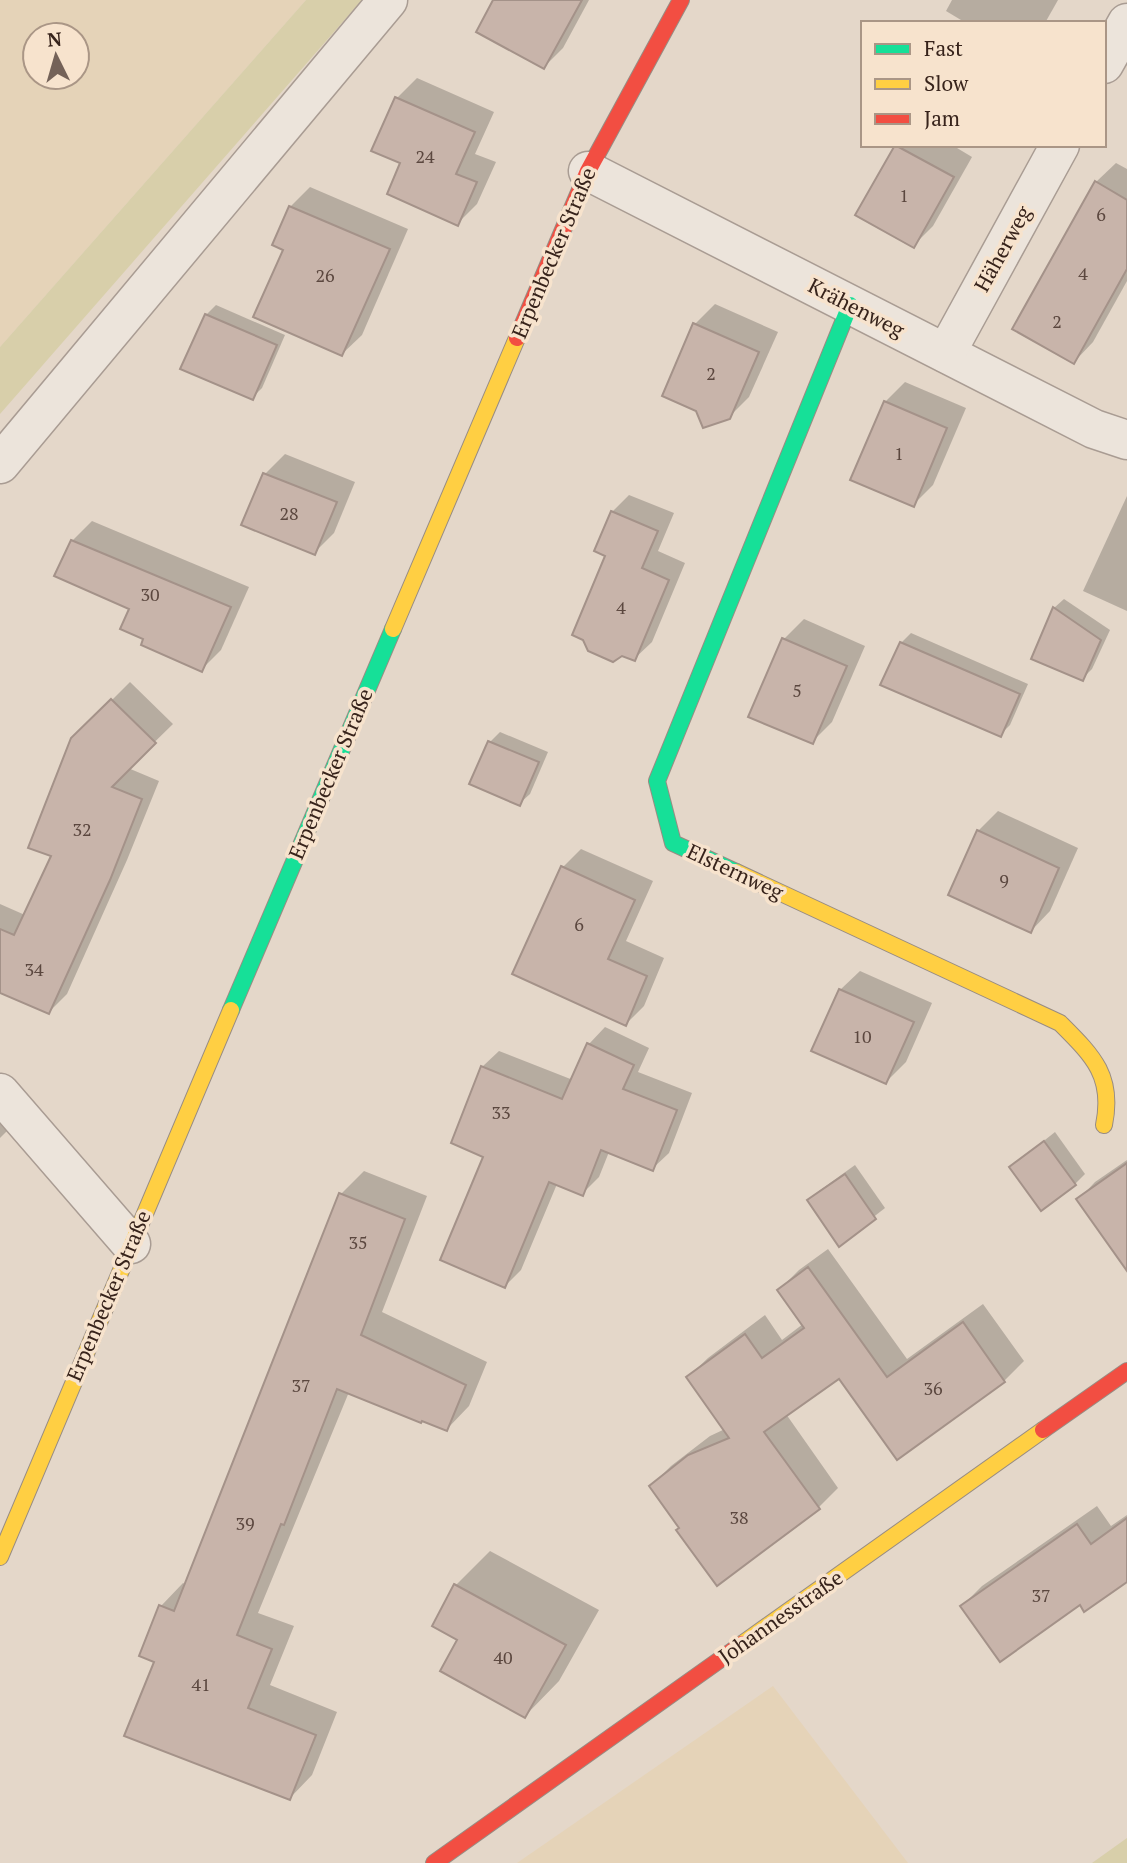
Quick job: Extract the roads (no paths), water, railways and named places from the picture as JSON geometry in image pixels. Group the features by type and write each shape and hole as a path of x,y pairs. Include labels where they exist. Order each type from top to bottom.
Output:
{"street":[{"path":"0,464 388,0"},
{"name":"Erpenbecker Straße","path":"0,1557 588,171 681,0"},
{"path":"1106,60 1127,23"},
{"name":"Häherweg","path":"946,353 1059,147"},
{"name":"Krähenweg","path":"588,171 1094,429 1127,440"},
{"name":"Elsternweg","path":"850,305 657,781 673,843 1060,1023 1093,1057 1106,1082 1110,1106 1104,1125"},
{"path":"0,1093 131,1244"},
{"name":"Johannesstraße","path":"434,1863 1127,1371"}]}
